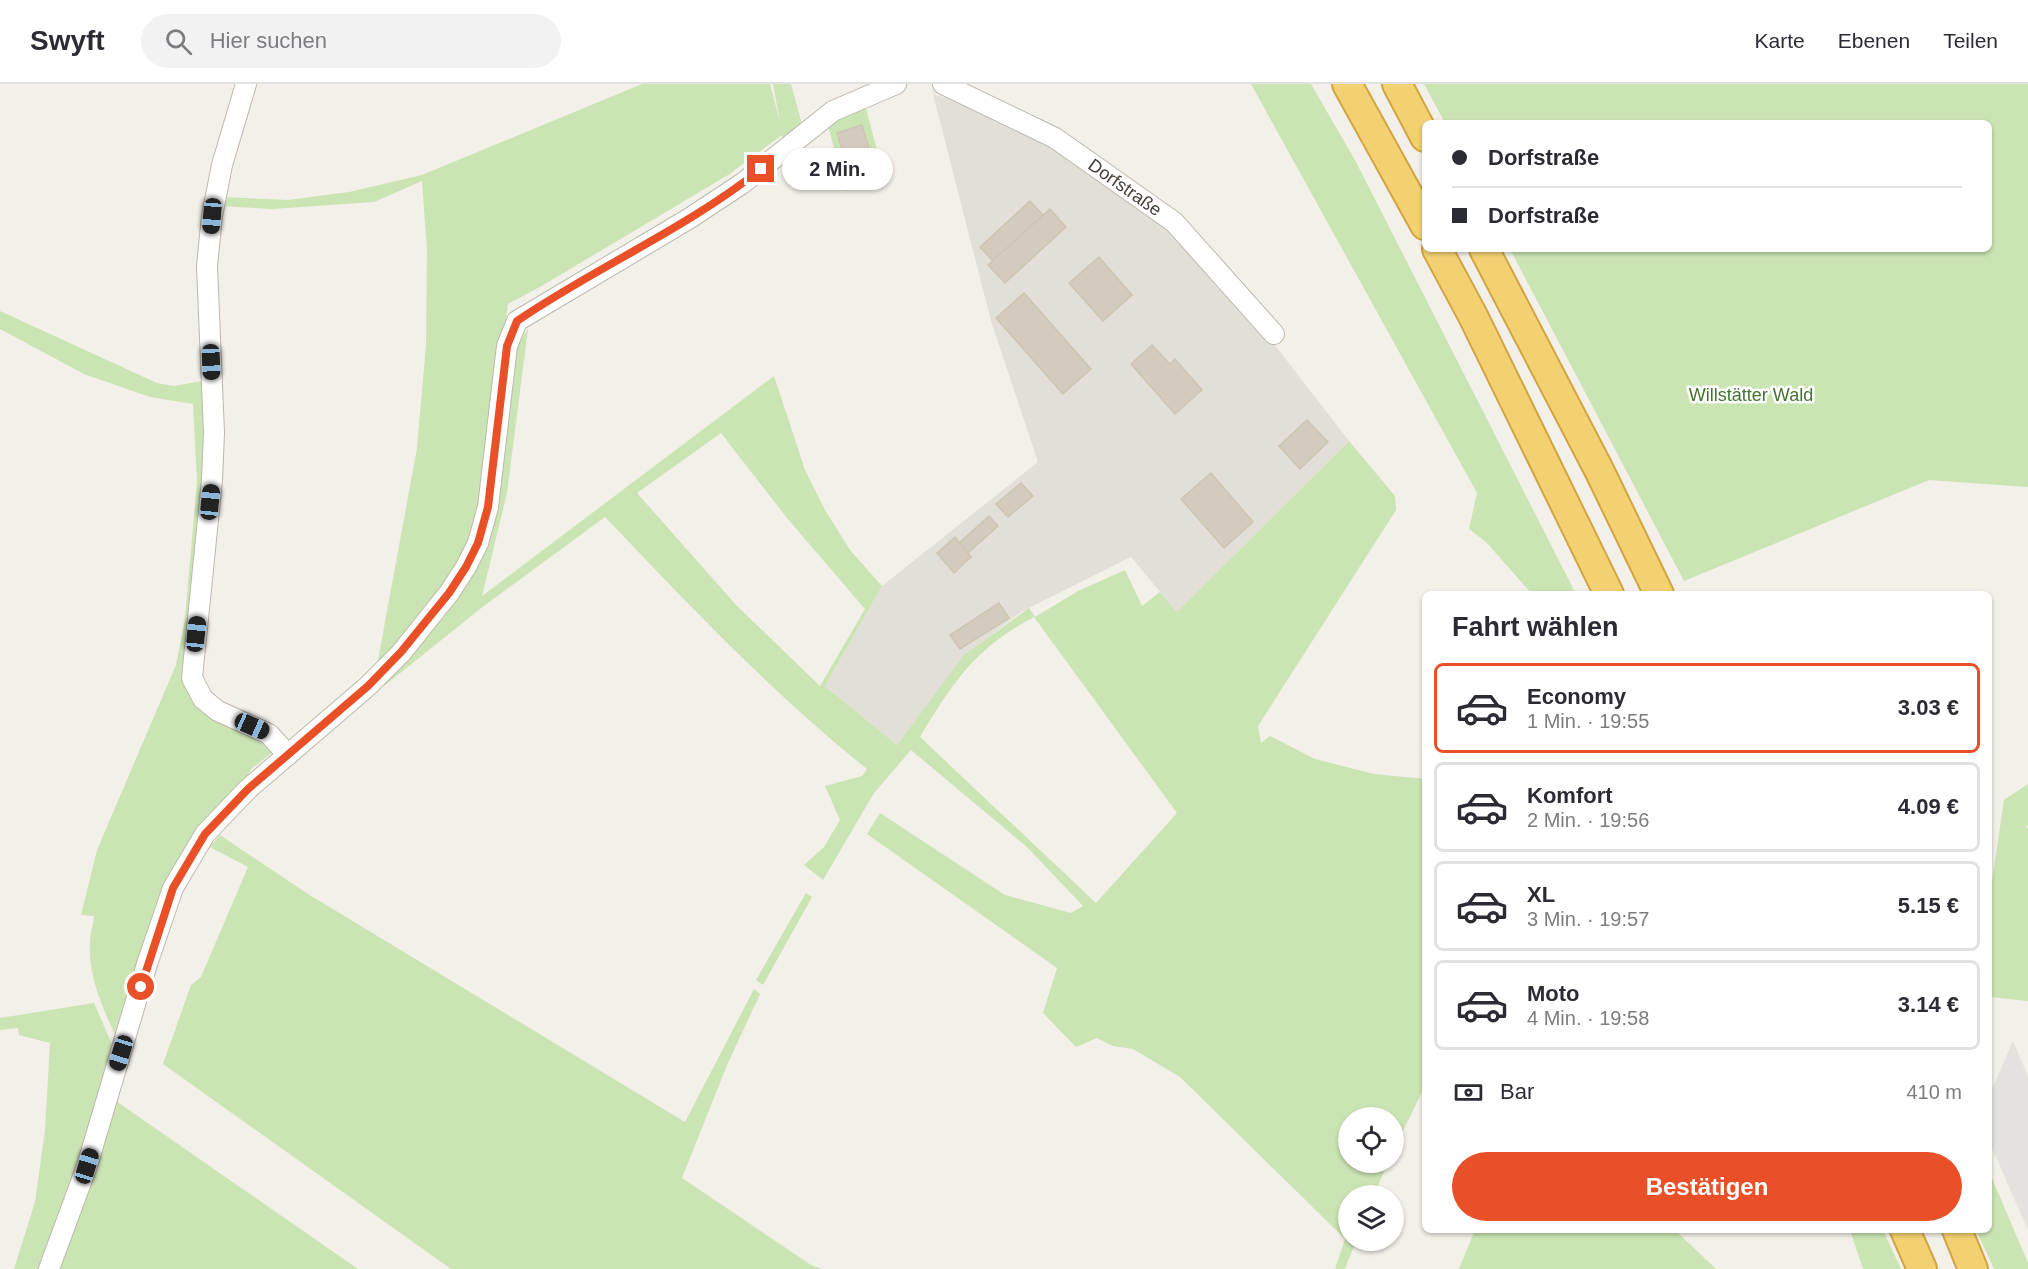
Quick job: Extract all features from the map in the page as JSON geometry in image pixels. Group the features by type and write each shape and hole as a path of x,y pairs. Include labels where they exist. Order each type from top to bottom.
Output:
{"highway":[{"path":"1347,84 1422,220"},
{"path":"1397,84 1422,131"},
{"path":"1439,252 1473,316 1608,591"},
{"path":"1486,252 1599,470 1658,591"},
{"path":"1906,1233 1922,1269"},
{"path":"1958,1233 1973,1269"}],"street":[{"path":"246,84 222,165 212,216 207,266 214,433 212,480 192,678 203,699 218,711 269,734 288,755"},
{"path":"49,1269 87,1166 147,964 173,888 205,834 248,789 368,686 401,652 449,593 478,543 488,507 507,346 517,321 690,218 743,183 833,111 896,84"},
{"name":"Dorfstraße","path":"943,84 1055,138 1174,222 1274,334"}],"shaded area":[{"path":"933,94 957,102 1050,148 1167,227 1271,340 1349,441 1177,612 1131,557 1021,612 965,655 897,745 825,686 882,586 1038,462 991,321"},
{"path":"2013,1041 2028,1076 2028,1230 1992,1148 1992,1089"}],"green space":[{"path":"642,84 770,84 780,122 773,84 791,84 803,128 784,144 782,135 728,175 508,304 484,477 471,541 442,589 376,671 417,448 426,345 427,249 422,181 374,202 272,209 219,206 220,197 288,200 349,192 422,175"},
{"path":"1251,84 1311,84 1356,162 1574,591 1529,591 1486,542 1469,529 1477,493"},
{"name":"Willstätter Wald","path":"1424,84 2028,84 2028,487 1929,480 1684,581 1512,252 1992,252 1992,120 1443,120"},
{"path":"865,105 885,180 845,191 828,125"},
{"path":"0,311 157,383 174,386 208,380 191,681 264,737 273,752 251,769 242,787 189,850 120,1046 99,996 92,971 90,941 94,916 81,915 97,850 176,665 185,619 197,481 193,404 150,397 84,374 0,329"},
{"path":"528,329 507,493 482,596 774,376 805,470 825,510 850,550 882,586 825,686 897,745 964,655 1029,608 1035,617 1078,591 1125,570 1142,606 1160,592 1177,612 1349,441 1395,496 1396,510 1258,726 1261,743 1270,736 1315,759 1374,774 1422,779 1422,1092 1404,1129 1404,1107 1338,1107 1338,1173 1384,1173 1378,1185 1338,1185 1338,1232 1180,1077 1133,1049 1113,1046 1097,1038 1076,1047 1043,1013 1057,968 867,834 880,813 1005,895 1071,913 1083,906 1027,847 911,750 874,793 823,880 804,865 824,847 840,820 825,786 862,776 867,769 765,679 605,517 485,605 384,686 379,683 472,570 511,365 518,343","holes":["721,433 787,518 865,609 820,686 737,606 637,493","1034,617 1177,813 1096,903 920,737 943,700 967,668 996,641"]},
{"path":"2028,784 2028,825 2026,827 2028,829 2028,1001 1992,997 1992,882 2004,800"},
{"path":"220,835 308,894 685,1122 754,989 760,994 727,1065 682,1178 811,1265 823,1269 451,1269 163,1064 191,985 201,977 248,867 210,847"},
{"path":"806,893 812,897 763,985 756,980"},
{"path":"94,1003 117,1056 42,1269 14,1269 35,1202 45,1130 50,1043 19,1035 18,1028 0,1030 0,1018"},
{"path":"116,1101 358,1269 54,1269"},
{"path":"1992,1178 2028,1263 2028,1269 1994,1269 1977,1233 1992,1233"},
{"path":"1474,1233 1678,1233 1716,1269 1459,1269"},
{"path":"1851,1233 1884,1233 1901,1269 1863,1269"},
{"path":"1341,1251 1352,1251 1345,1269 1335,1269"}],"building":[{"path":"862,125 875,168 850,176 837,133"},
{"path":"1030,201 1043,215 993,261 980,247"},
{"path":"1050,209 1066,227 1005,283 988,265"},
{"path":"1099,257 1132,295 1103,321 1069,283"},
{"path":"1024,293 1091,369 1063,394 996,318"},
{"path":"1152,345 1170,364 1175,359 1202,390 1175,414 1131,364"},
{"path":"1307,420 1328,442 1300,469 1279,446"},
{"path":"1211,473 1253,522 1224,548 1181,499"},
{"path":"1021,483 1033,496 1008,517 996,504"},
{"path":"989,516 998,526 968,553 959,543"},
{"path":"955,537 971,557 954,573 937,553"},
{"path":"999,603 1009,618 960,649 950,635"}],"route":[{"path":"141,987 173,888 205,834 248,789 368,686 401,652 449,593 466,567 478,543 488,507 507,346 517,321 690,218 761,169"}]}
